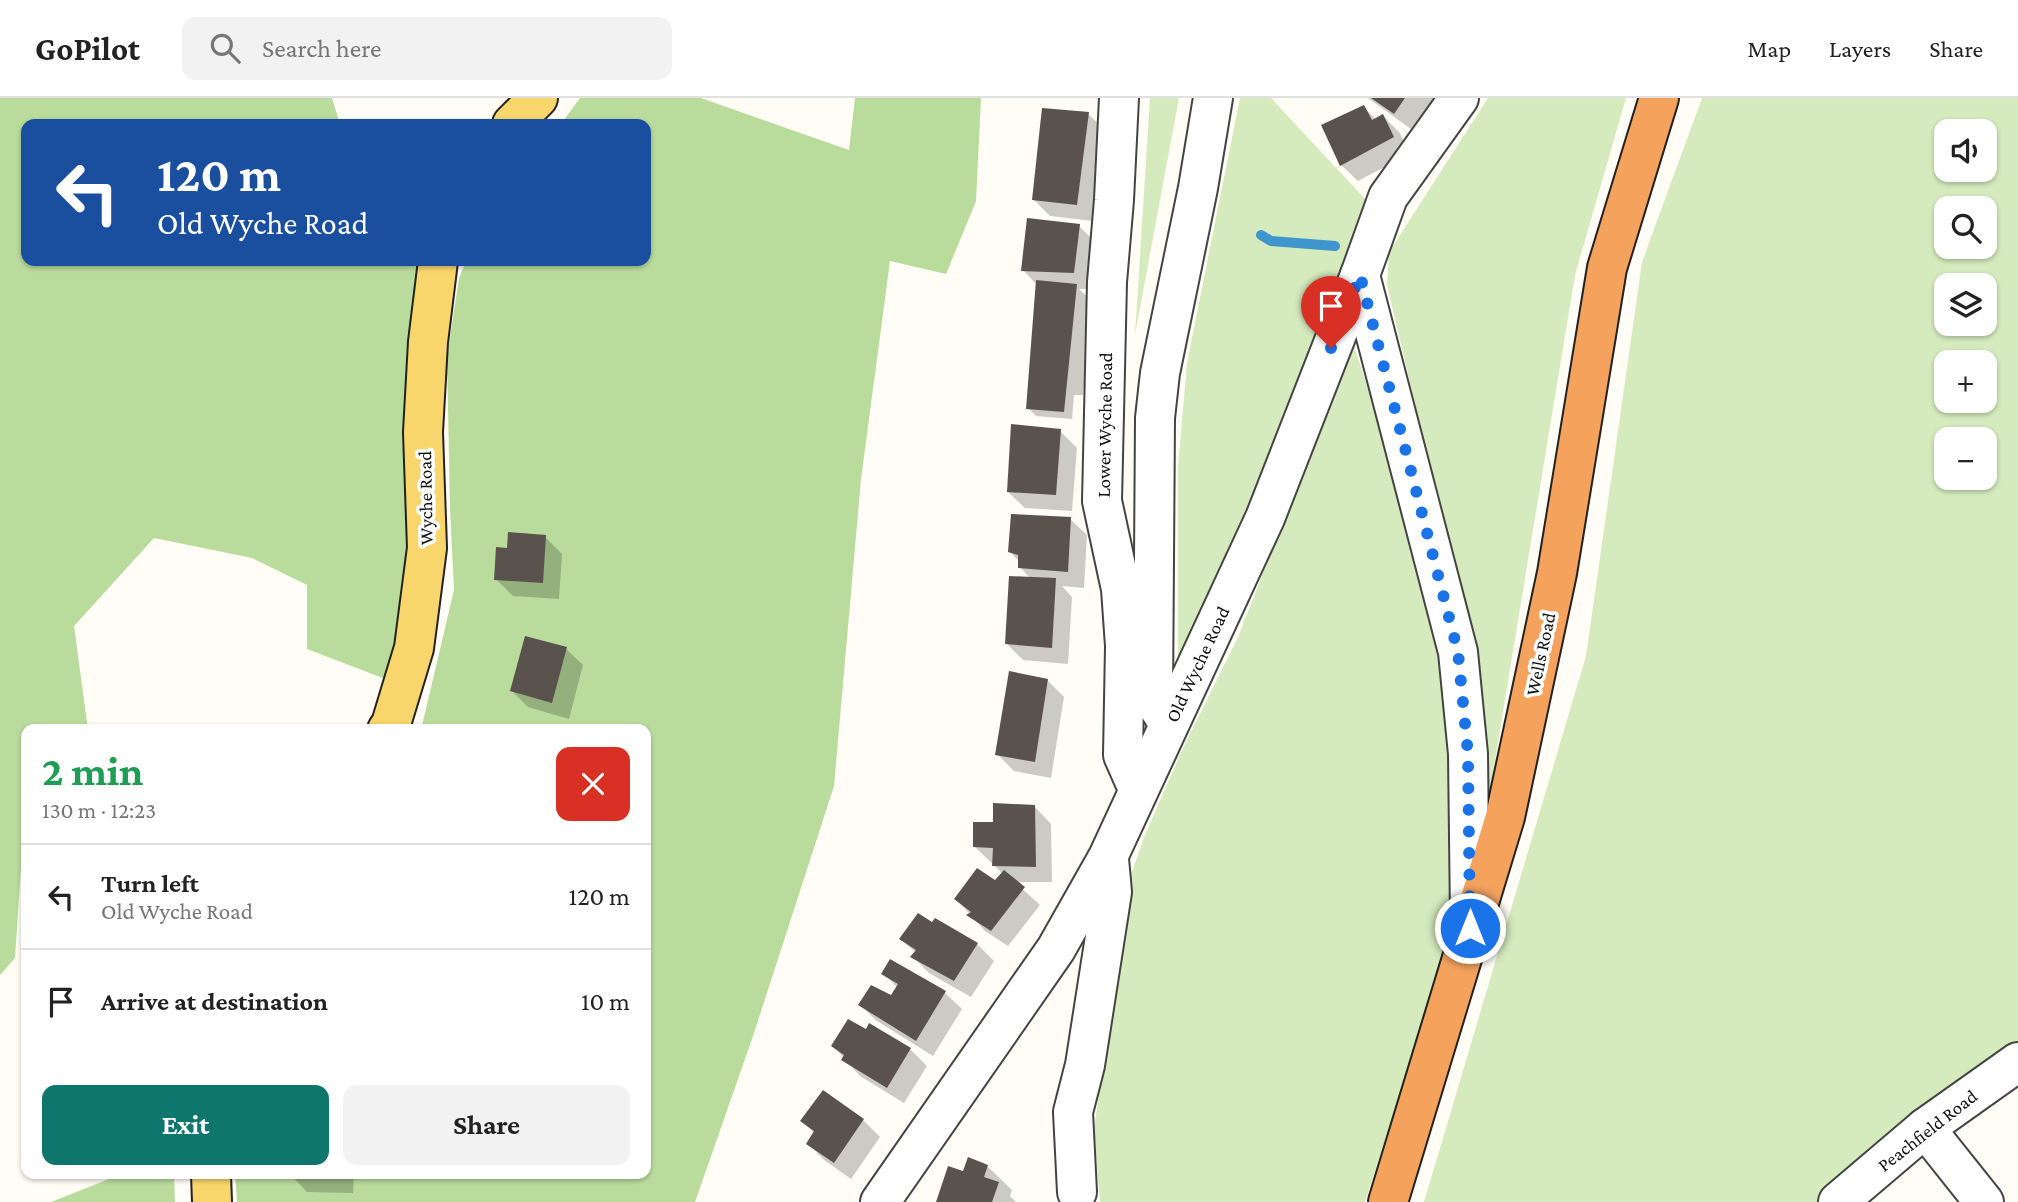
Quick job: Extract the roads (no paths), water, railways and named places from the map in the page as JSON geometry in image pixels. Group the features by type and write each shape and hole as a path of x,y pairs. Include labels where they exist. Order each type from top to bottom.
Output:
{"highway":[{"name":"Wells Road","path":"1388,1202 1505,817 1558,573 1607,268 1658,98"}],"main road":[{"path":"517,119 538,98"},
{"name":"Wyche Road","path":"391,724 414,648 426,548 423,432 428,342 437,266"},
{"path":"211,1179 212,1202"}],"street":[{"name":"Lower Wyche Road","path":"1119,98 1107,282 1102,501 1121,589 1125,646 1123,755 1138,789"},
{"path":"1169,724 1153,699 1155,418 1160,373 1198,188 1213,98"},
{"name":"Old Wyche Road","path":"880,1202 1056,949 1108,856 1265,518 1388,197 1460,98"},
{"path":"1360,275 1458,652 1468,754 1470,928"},
{"path":"1077,1192 1073,1112 1085,1065 1112,892 1108,856"},
{"name":"Peachfield Road","path":"1838,1202 1925,1128 2018,1062"},
{"path":"1925,1128 1984,1202"}],"waterway":[{"path":"1261,235 1271,241 1335,246"}]}
